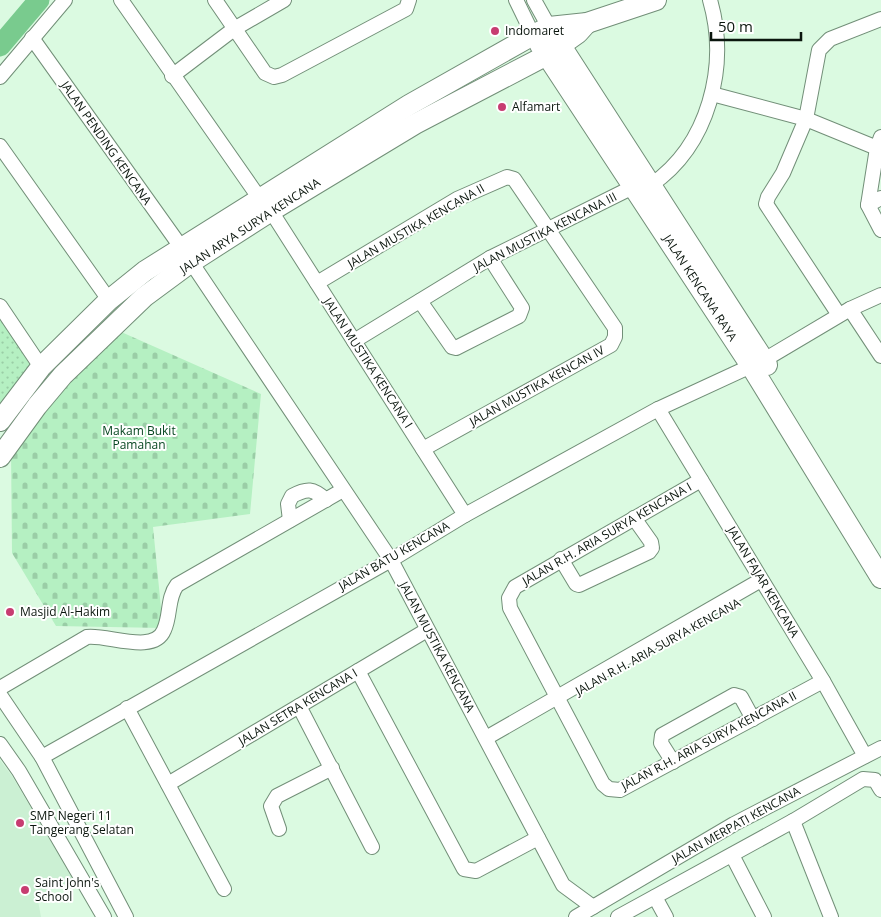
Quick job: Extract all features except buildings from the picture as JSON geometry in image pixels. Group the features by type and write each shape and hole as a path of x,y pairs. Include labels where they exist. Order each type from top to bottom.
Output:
{"street":[{"path":"0,77 65,0"},
{"name":"JALAN MUSTIKA KENCANA I","path":"121,0 172,76 265,205 465,515"},
{"path":"215,0 265,73 274,76 282,75 406,9 409,0"},
{"path":"172,76 266,6 284,0"},
{"name":"JALAN KENCANA RAYA","path":"516,0 541,31 881,551"},
{"name":"JALAN KENCANA RAYA","path":"534,0 541,31"},
{"path":"541,31 587,23 656,0"},
{"name":"JALAN MUSTIKA KENCANA III","path":"354,341 490,258 642,186 674,166 686,151 702,122 712,94 718,34 710,0"},
{"path":"881,19 830,39 819,50 806,119 783,173 768,197 766,204 845,312 881,356"},
{"name":"JALAN ARYA SURYA KENCANA","path":"265,205 554,51 578,33 587,23"},
{"name":"JALAN ARYA SURYA KENCANA","path":"0,421 41,367 109,300 145,271 185,255 265,205 409,105 541,31"},
{"name":"JALAN PENDING KENCANA","path":"32,38 185,255"},
{"path":"712,94 806,119 879,143 868,205 881,230"},
{"path":"0,146 109,300"},
{"name":"JALAN MUSTIKA KENCANA II","path":"317,283 458,199 507,177 514,179 549,231"},
{"path":"868,205 881,198"},
{"name":"JALAN MUSTIKA KENCAN IV","path":"423,449 611,345 615,336 615,328 549,231"},
{"name":"JALAN ARYA SURYA KENCANA","path":"0,457 37,406 63,375 185,255"},
{"name":"JALAN MUSTIKA KENCANA","path":"185,255 391,560 563,885 593,907"},
{"path":"420,300 452,347 456,348 519,316 522,308 490,258"},
{"name":"JALAN BATU KENCANA","path":"42,757 391,560 465,515 658,409 757,363 845,312 881,295"},
{"path":"0,306 41,367"},
{"name":"JALAN KENCANA RAYA","path":"757,363 881,578"},
{"name":"JALAN FAJAR KENCANA","path":"658,409 823,681 865,756"},
{"name":"JALAN R.H. ARIA SURYA KENCANA I","path":"554,701 510,608 509,598 515,587 701,480"},
{"path":"290,520 288,504 292,496 304,490 315,490 326,500"},
{"path":"0,688 87,637 96,636 140,643 155,640 164,630 172,592 177,584 343,490"},
{"path":"562,559 576,584 579,585 649,552 652,548 651,542 634,518"},
{"name":"JALAN R.H. ARIA SURYA KENCANA","path":"486,738 764,583"},
{"name":"JALAN SETRA KENCANA I","path":"168,784 427,630"},
{"path":"358,671 464,869 476,871 538,838"},
{"name":"JALAN R.H. ARIA SURYA KENCANA II","path":"554,701 603,784 610,789 620,790 823,681"},
{"path":"0,695 42,757 126,917"},
{"path":"673,762 660,741 662,735 734,695 741,697 753,719"},
{"path":"299,706 372,847"},
{"path":"127,708 224,889"},
{"path":"0,744 19,771 104,917"},
{"name":"JALAN MERPATI KENCANA","path":"576,917 734,824 881,748"},
{"path":"279,829 271,806 277,796 332,768"},
{"path":"618,917 793,821 863,780 874,780 881,790"},
{"path":"734,824 742,829 753,824 762,819 766,807"},
{"path":"793,821 832,917"},
{"path":"753,824 761,838"},
{"path":"732,855 764,917"},
{"path":"654,897 666,917"}],"shaded area":[{"name":"SMP Negeri 11 Tangerang Selatan","path":"0,760 12,776 74,880 37,895 41,917 0,917"}],"green space":[{"path":"0,317 32,368 0,409"},
{"name":"Makam Bukit Pamahan","path":"119,331 261,394 250,514 153,527 163,628 56,626 12,553 11,451 41,407"}],"waterway":[{"path":"0,46 39,0"}],"place":[{"name":"Indomaret","path":"495,31"},
{"name":"Alfamart","path":"502,107"},
{"name":"Masjid Al-Hakim","path":"10,612"},
{"name":"SMP Negeri 11 Tangerang Selatan","path":"20,823"},
{"name":"Saint John's School","path":"25,890"}]}
